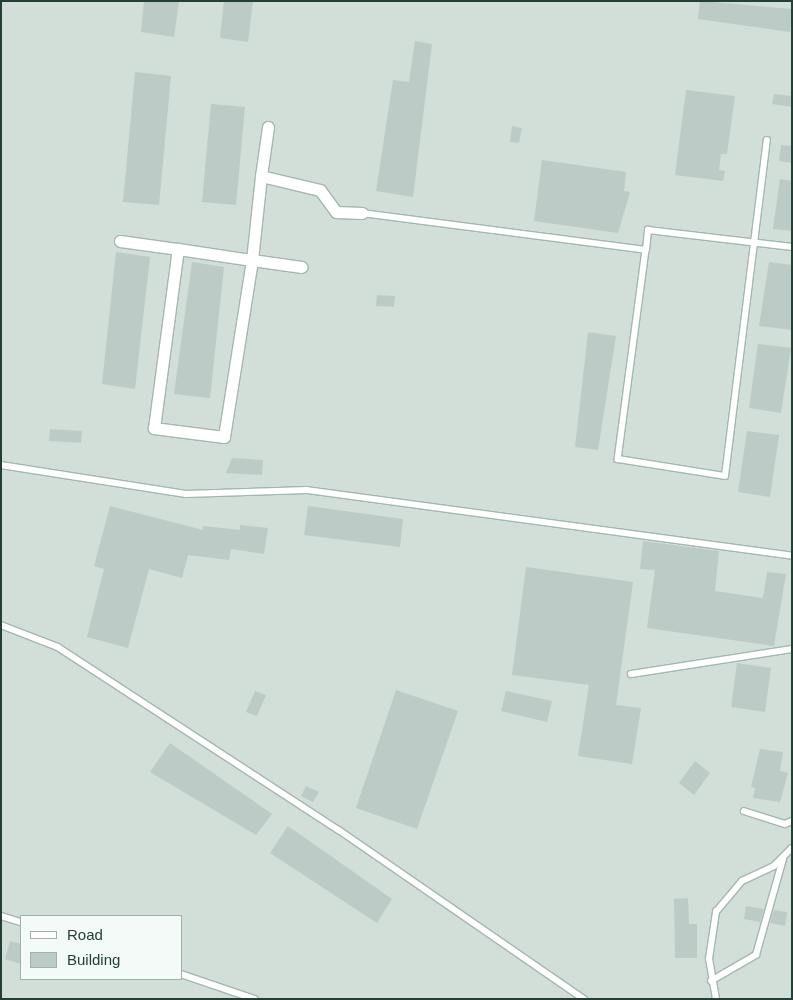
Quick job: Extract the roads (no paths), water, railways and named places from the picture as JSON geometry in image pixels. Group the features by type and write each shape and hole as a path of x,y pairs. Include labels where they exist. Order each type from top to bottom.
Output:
{"street":[{"path":"178,249 154,428 224,438 252,260 268,127"},
{"path":"261,176 320,190 336,212 362,213"},
{"path":"120,241 302,267"}],"lane":[{"path":"767,141 755,242 725,476 618,459 648,230 755,242 792,247"},
{"path":"362,213 646,250"},
{"path":"1,465 186,494 307,490 792,556"},
{"path":"1,625 58,647 339,830 584,999"},
{"path":"631,674 792,649"},
{"path":"744,811 785,824 792,821"},
{"path":"716,999 711,981 716,912 724,898 742,881 783,859 792,848"},
{"path":"711,981 756,955 783,859"},
{"path":"1,916 20,922"},
{"path":"182,974 255,999"}]}
